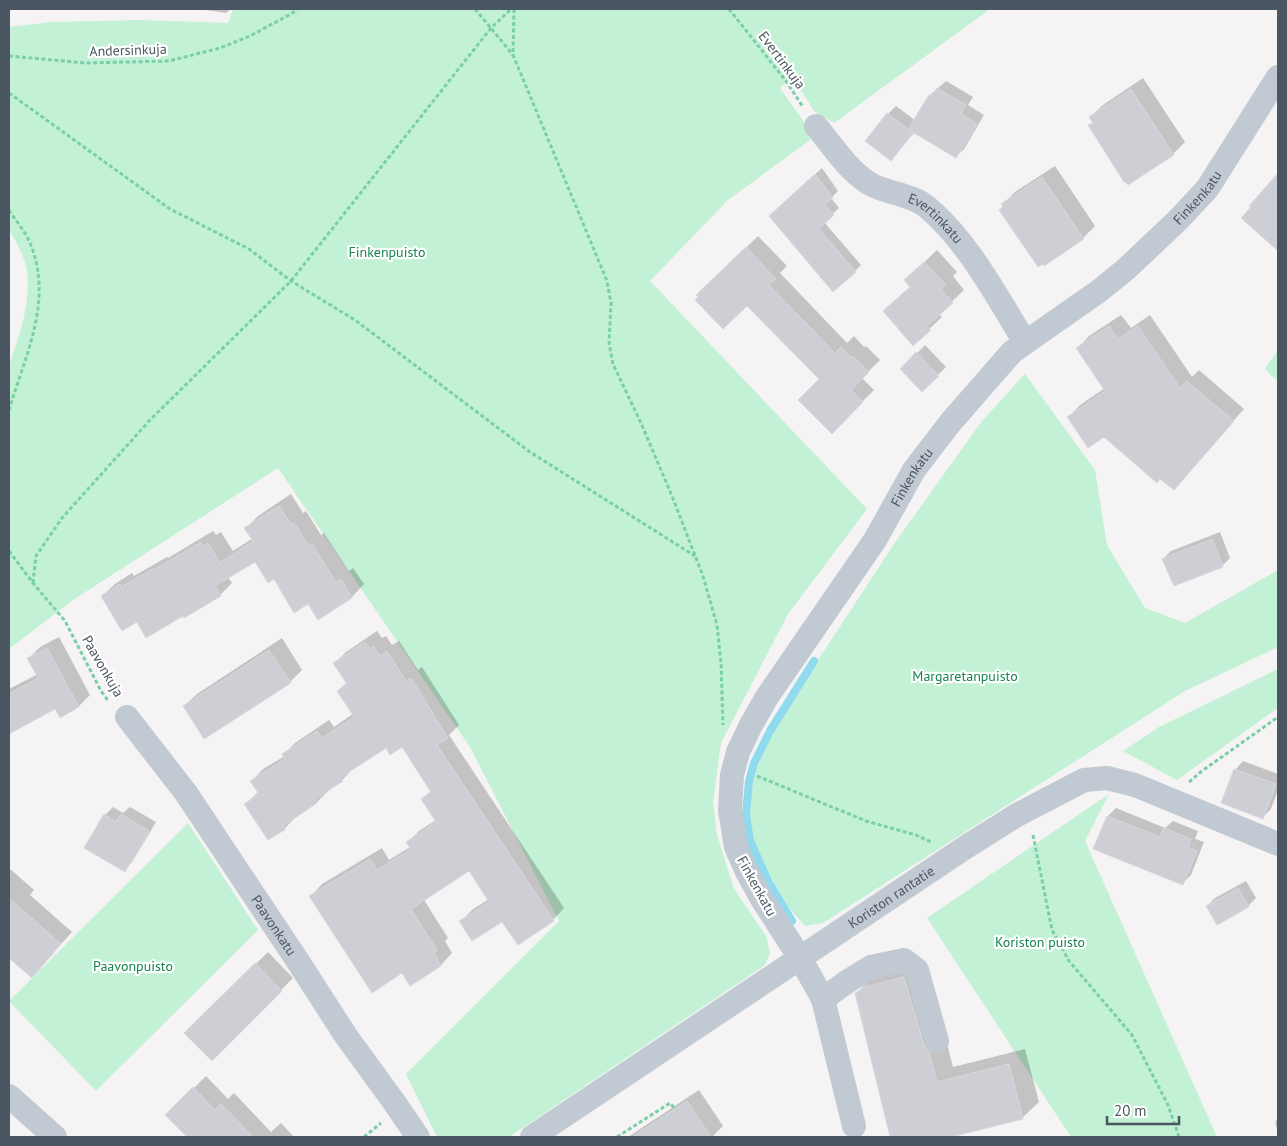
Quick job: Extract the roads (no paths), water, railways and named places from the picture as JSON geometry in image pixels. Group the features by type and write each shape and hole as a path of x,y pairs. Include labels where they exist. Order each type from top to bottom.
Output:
{"street":[{"name":"Finkenkatu","path":"854,1126 823,998 762,899 736,847 730,810 732,775 738,752 751,725 768,697 875,540 914,470 950,423 1012,352 1105,286 1177,221 1206,189 1278,77"},
{"name":"Evertinkatu","path":"816,126 857,174 873,186 926,205 942,221 973,260 1025,342"},
{"name":"Paavonkatu","path":"127,717 186,792 300,963 346,1036 418,1137"},
{"name":"Koriston rantatie","path":"532,1137 954,855 1017,815 1084,780 1107,778 1135,785 1278,844"},
{"path":"823,998 871,968 904,960 917,970 936,1041"},
{"path":"9,1096 55,1137"}],"waterway":[{"path":"792,921 768,881 750,841 746,815 749,781 754,763 770,731 814,661"}],"park label":[{"name":"Finkenpuisto","path":"387,252"},
{"name":"Margaretanpuisto","path":"965,676"},
{"name":"Koriston puisto","path":"1040,942"},
{"name":"Paavonpuisto","path":"133,966"}]}
